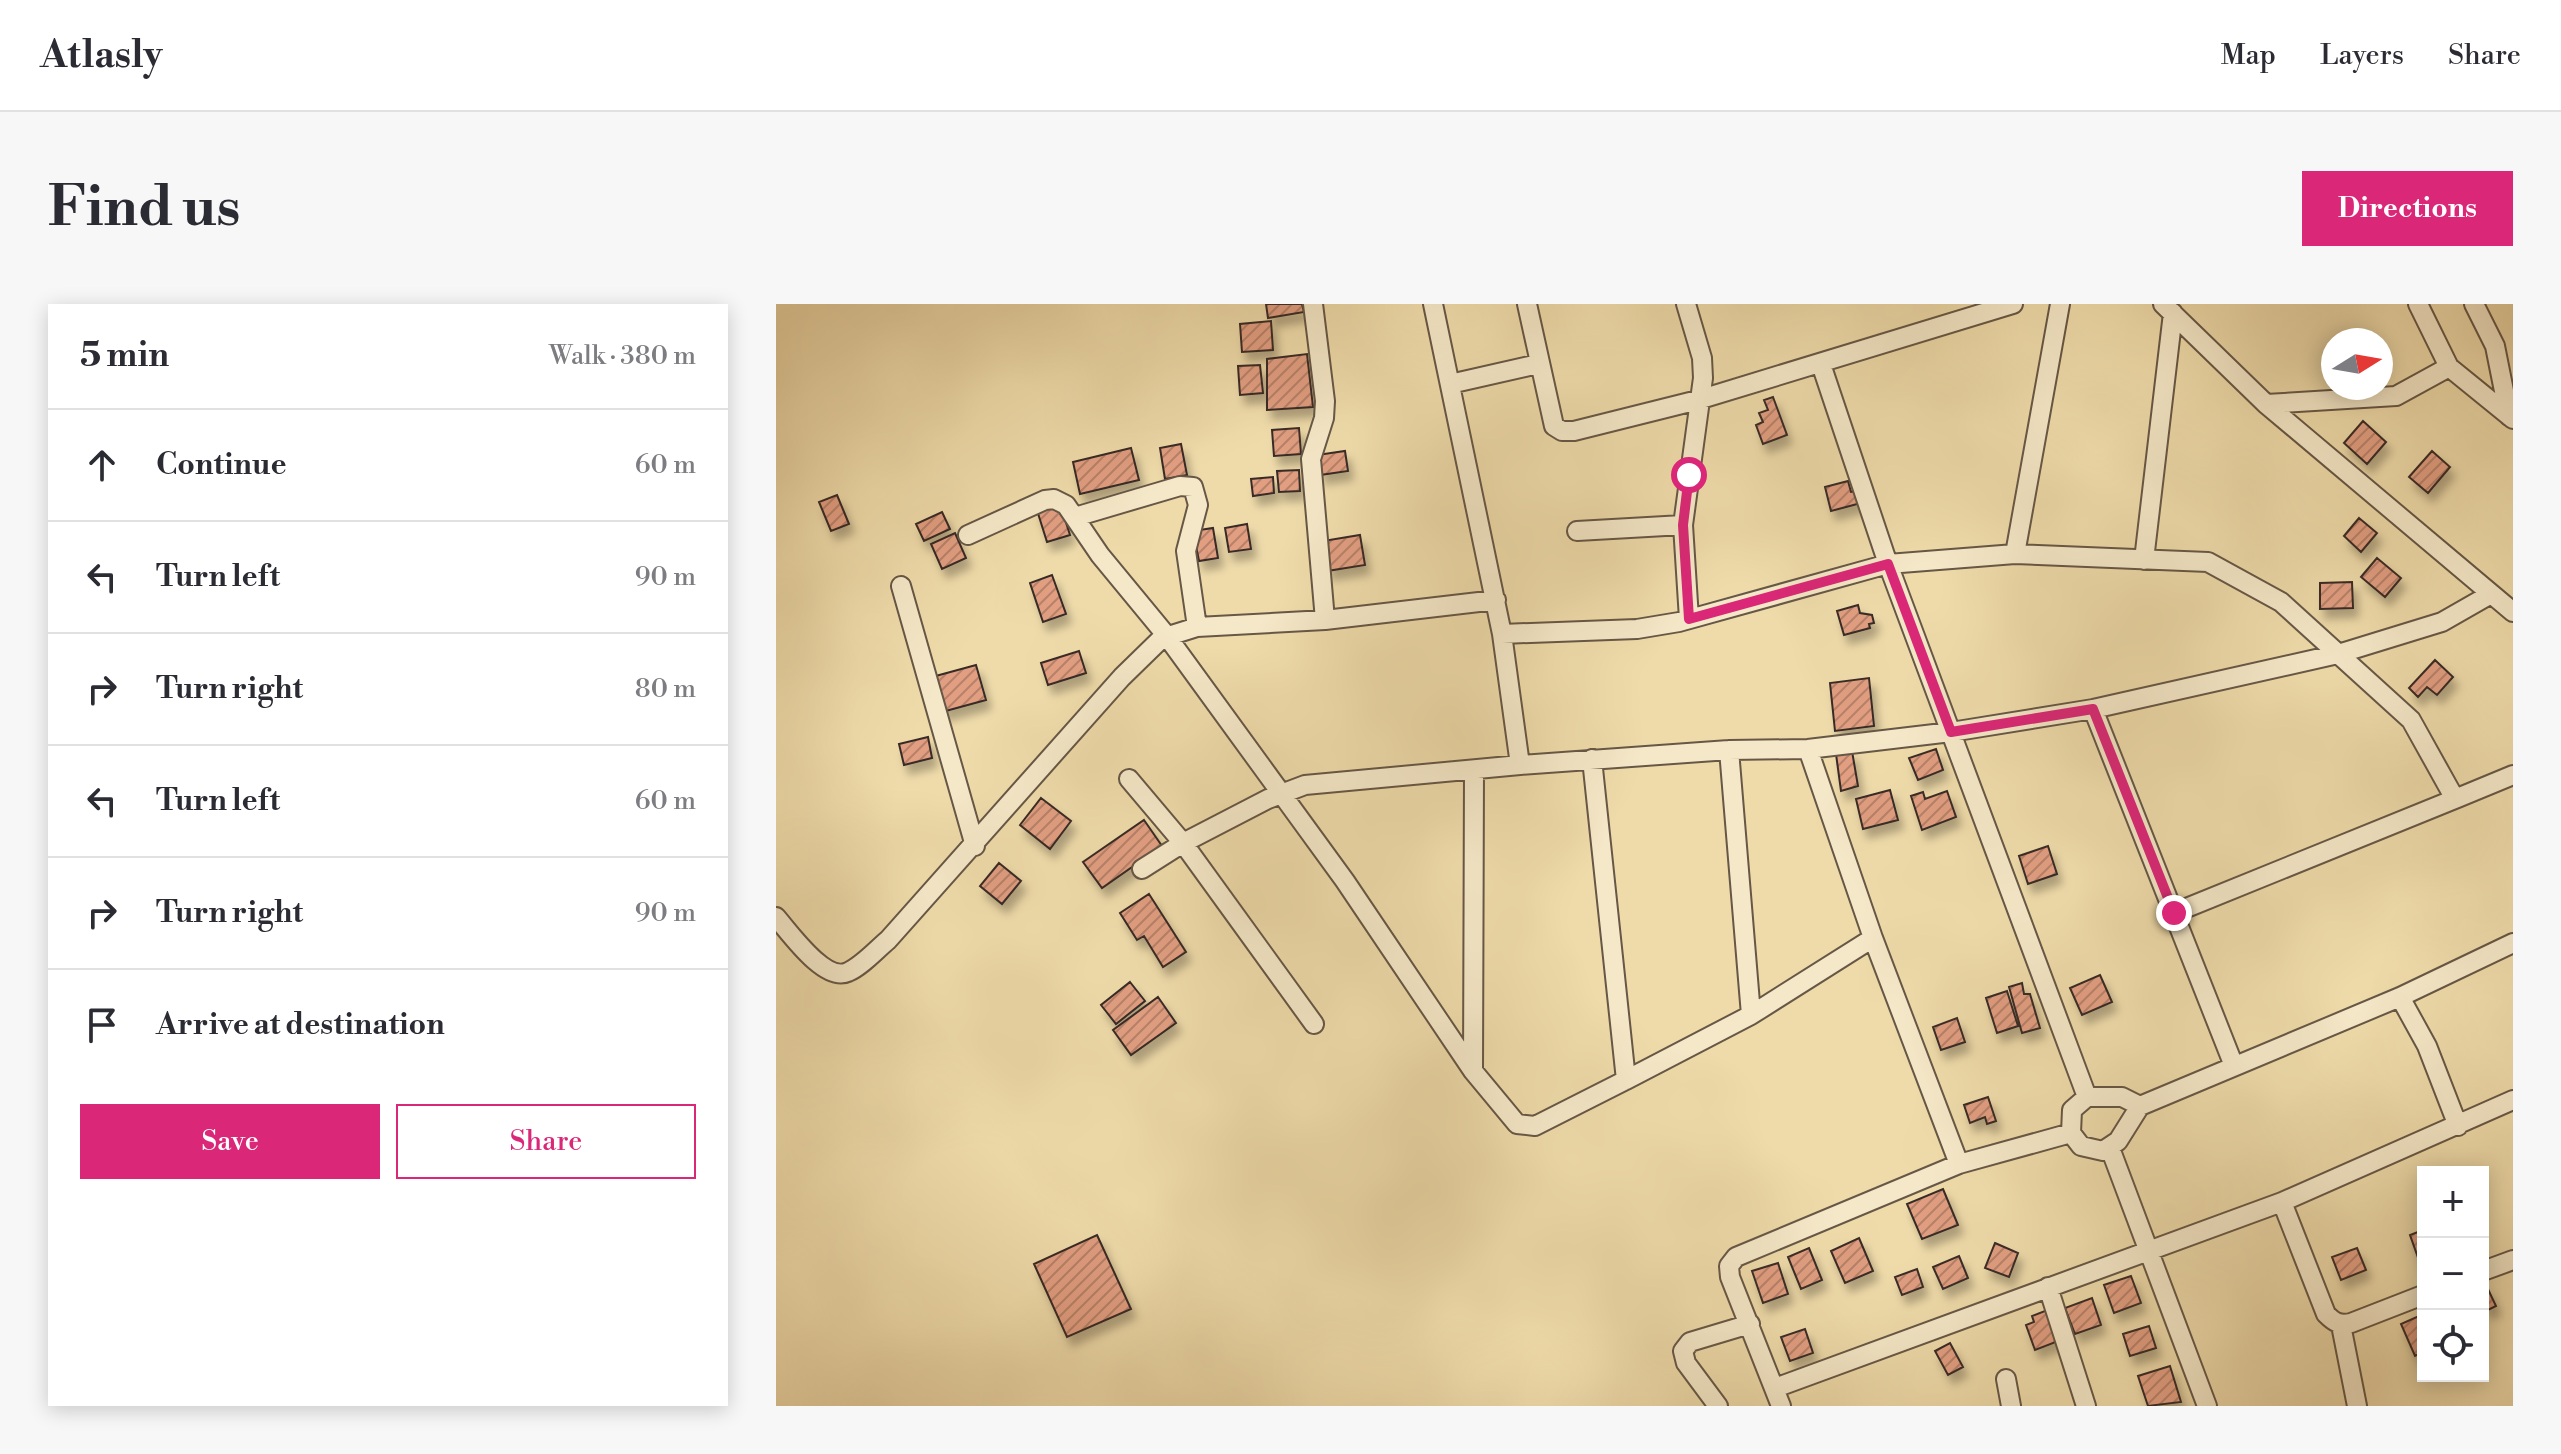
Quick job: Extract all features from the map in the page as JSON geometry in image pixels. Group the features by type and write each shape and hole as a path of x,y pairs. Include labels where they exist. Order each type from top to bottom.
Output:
{"street":[{"path":"1313,304 1325,401 1324,418 1311,459 1325,620"},
{"path":"1433,304 1496,600 1520,765"},
{"path":"1527,304 1554,426 1562,431 1574,431 1698,400 2013,304"},
{"path":"1686,304 1702,358 1683,525 1689,619"},
{"path":"2015,554 2060,304"},
{"path":"2418,304 2449,367 2511,418"},
{"path":"2474,304 2495,346 2511,418"},
{"path":"2144,560 2168,308"},
{"path":"2168,308 2266,404 2513,612"},
{"path":"1450,384 1538,364"},
{"path":"1821,364 1888,564 2087,1097"},
{"path":"2266,404 2396,396 2449,367"},
{"path":"1075,517 1180,486 1193,487 1198,496 1198,505 1186,551 1197,627"},
{"path":"968,535 1045,500 1054,499 1066,505 1100,555 1166,635 1282,792 1473,1071 1517,1124 1525,1128 1751,1015 1873,938"},
{"path":"1577,531 1683,525"},
{"path":"1502,634 1637,629 1689,619 1888,564 2015,554 2208,562 2281,602 2411,720 2455,799"},
{"path":"901,586 975,846"},
{"path":"1142,869 1183,843 1282,792 1326,782 1592,759 1729,750 1808,749 1951,732 2093,709 2338,654 2442,622 2491,594"},
{"path":"776,917 823,969 837,975 848,972 888,940 975,846 1133,664 1166,635 1197,627 1325,620 1496,600"},
{"path":"2093,709 2234,1066"},
{"path":"1808,749 1873,938 1959,1164"},
{"path":"1729,750 1751,1015"},
{"path":"1592,759 1626,1080"},
{"path":"1473,1071 1474,771"},
{"path":"2174,913 2513,775"},
{"path":"1129,779 1183,843 1314,1024"},
{"path":"2110,1148 2140,1106 2400,997 2513,943"},
{"path":"2400,997 2427,1046 2458,1126"},
{"path":"2110,1148 2081,1146 2071,1133 2072,1110 2087,1097 2122,1097 2140,1106"},
{"path":"2071,1133 1959,1164 1736,1257 1729,1266 1730,1277 1778,1397 2048,1287 2282,1202 2513,1100"},
{"path":"2110,1148 2207,1406"},
{"path":"2282,1202 2326,1314 2341,1325 2357,1406"},
{"path":"2489,1269 2513,1260"},
{"path":"2048,1287 2086,1406"},
{"path":"2341,1325 2417,1297"},
{"path":"1718,1406 1686,1363 1683,1351 1690,1342 1750,1324"},
{"path":"2006,1379 2011,1406"}],"building":[{"path":"1266,304 1302,304 1304,312 1268,318"},
{"path":"1271,321 1273,350 1242,352 1240,324"},
{"path":"1307,354 1313,407 1267,410 1267,359"},
{"path":"1260,365 1263,393 1240,395 1238,366"},
{"path":"1773,397 1787,435 1763,444 1756,425 1763,422 1759,413 1768,410 1764,400"},
{"path":"2363,421 2386,442 2367,464 2344,443"},
{"path":"1299,428 1301,454 1274,456 1272,430"},
{"path":"1181,444 1187,475 1165,479 1160,448"},
{"path":"1131,448 1139,480 1080,494 1073,462"},
{"path":"1345,451 1348,471 1320,475 1317,455"},
{"path":"2432,451 2450,467 2428,493 2409,477"},
{"path":"1299,470 1300,491 1279,492 1277,471"},
{"path":"1273,477 1274,493 1253,496 1251,479"},
{"path":"1848,481 1851,492 1858,491 1861,503 1831,511 1825,487"},
{"path":"837,495 849,524 831,531 819,502"},
{"path":"1036,507 1061,507 1070,535 1047,542"},
{"path":"942,512 950,529 924,541 916,524"},
{"path":"2359,518 2377,533 2361,552 2344,536"},
{"path":"1247,524 1251,549 1229,552 1225,528"},
{"path":"1213,528 1218,558 1199,561 1193,531"},
{"path":"955,533 966,558 942,569 931,544"},
{"path":"1360,535 1365,565 1327,571 1323,541"},
{"path":"2377,558 2401,578 2385,597 2361,577"},
{"path":"1052,575 1066,614 1043,622 1030,583"},
{"path":"2352,582 2353,608 2320,609 2320,583"},
{"path":"1858,605 1860,613 1872,615 1874,623 1869,624 1870,628 1844,635 1837,611"},
{"path":"1079,651 1086,673 1048,685 1041,663"},
{"path":"2435,660 2453,677 2437,695 2427,687 2418,697 2409,688"},
{"path":"976,665 986,700 942,712 932,677"},
{"path":"1869,678 1874,726 1835,731 1830,683"},
{"path":"928,737 932,758 904,765 899,744"},
{"path":"1936,749 1943,770 1918,780 1909,758"},
{"path":"1852,751 1858,786 1841,791 1836,754"},
{"path":"1890,790 1898,820 1863,829 1856,799"},
{"path":"1947,791 1956,817 1922,830 1911,796 1923,792 1925,799"},
{"path":"1041,798 1071,821 1050,849 1020,825"},
{"path":"1144,820 1162,846 1102,888 1083,862"},
{"path":"2048,846 2057,874 2028,884 2019,856"},
{"path":"999,863 1021,881 1002,904 980,886"},
{"path":"1149,894 1186,952 1163,967 1144,936 1137,940 1120,913"},
{"path":"2100,975 2112,1002 2082,1015 2070,988"},
{"path":"1130,982 1145,1001 1116,1024 1101,1005"},
{"path":"2022,983 2024,994 2030,994 2040,1028 2022,1033 2009,987"},
{"path":"2007,991 2018,1026 1997,1033 1986,998"},
{"path":"1158,997 1176,1023 1131,1055 1113,1030"},
{"path":"1957,1018 1965,1042 1941,1050 1933,1027"},
{"path":"1988,1097 1996,1121 1987,1124 1985,1117 1970,1123 1964,1105"},
{"path":"1943,1189 1958,1225 1922,1239 1907,1204"},
{"path":"2417,1232 2417,1255 2410,1235"},
{"path":"1097,1235 1131,1309 1067,1337 1034,1264"},
{"path":"1859,1238 1873,1271 1845,1283 1831,1251"},
{"path":"1995,1243 2018,1253 2009,1277 1985,1268"},
{"path":"1809,1248 1822,1280 1801,1289 1788,1257"},
{"path":"2357,1248 2366,1270 2341,1280 2332,1257"},
{"path":"1959,1256 1968,1278 1943,1289 1933,1267"},
{"path":"1778,1263 1788,1294 1763,1303 1752,1271"},
{"path":"1917,1269 1923,1287 1902,1295 1895,1277"},
{"path":"2131,1276 2141,1303 2114,1313 2104,1285"},
{"path":"2489,1291 2496,1306 2489,1310"},
{"path":"2092,1298 2101,1325 2075,1334 2065,1308"},
{"path":"2050,1309 2061,1340 2035,1350 2026,1325 2034,1322 2032,1316"},
{"path":"2417,1317 2415,1356 2401,1324"},
{"path":"2149,1326 2156,1348 2130,1356 2123,1334"},
{"path":"1805,1329 1813,1353 1790,1361 1781,1337"},
{"path":"1950,1343 1963,1367 1948,1375 1935,1351"},
{"path":"2170,1366 2181,1402 2148,1406 2138,1376"}],"route":[{"path":"1689,475 1683,525 1689,619 1888,564 1951,732 2093,709 2174,913"}]}
